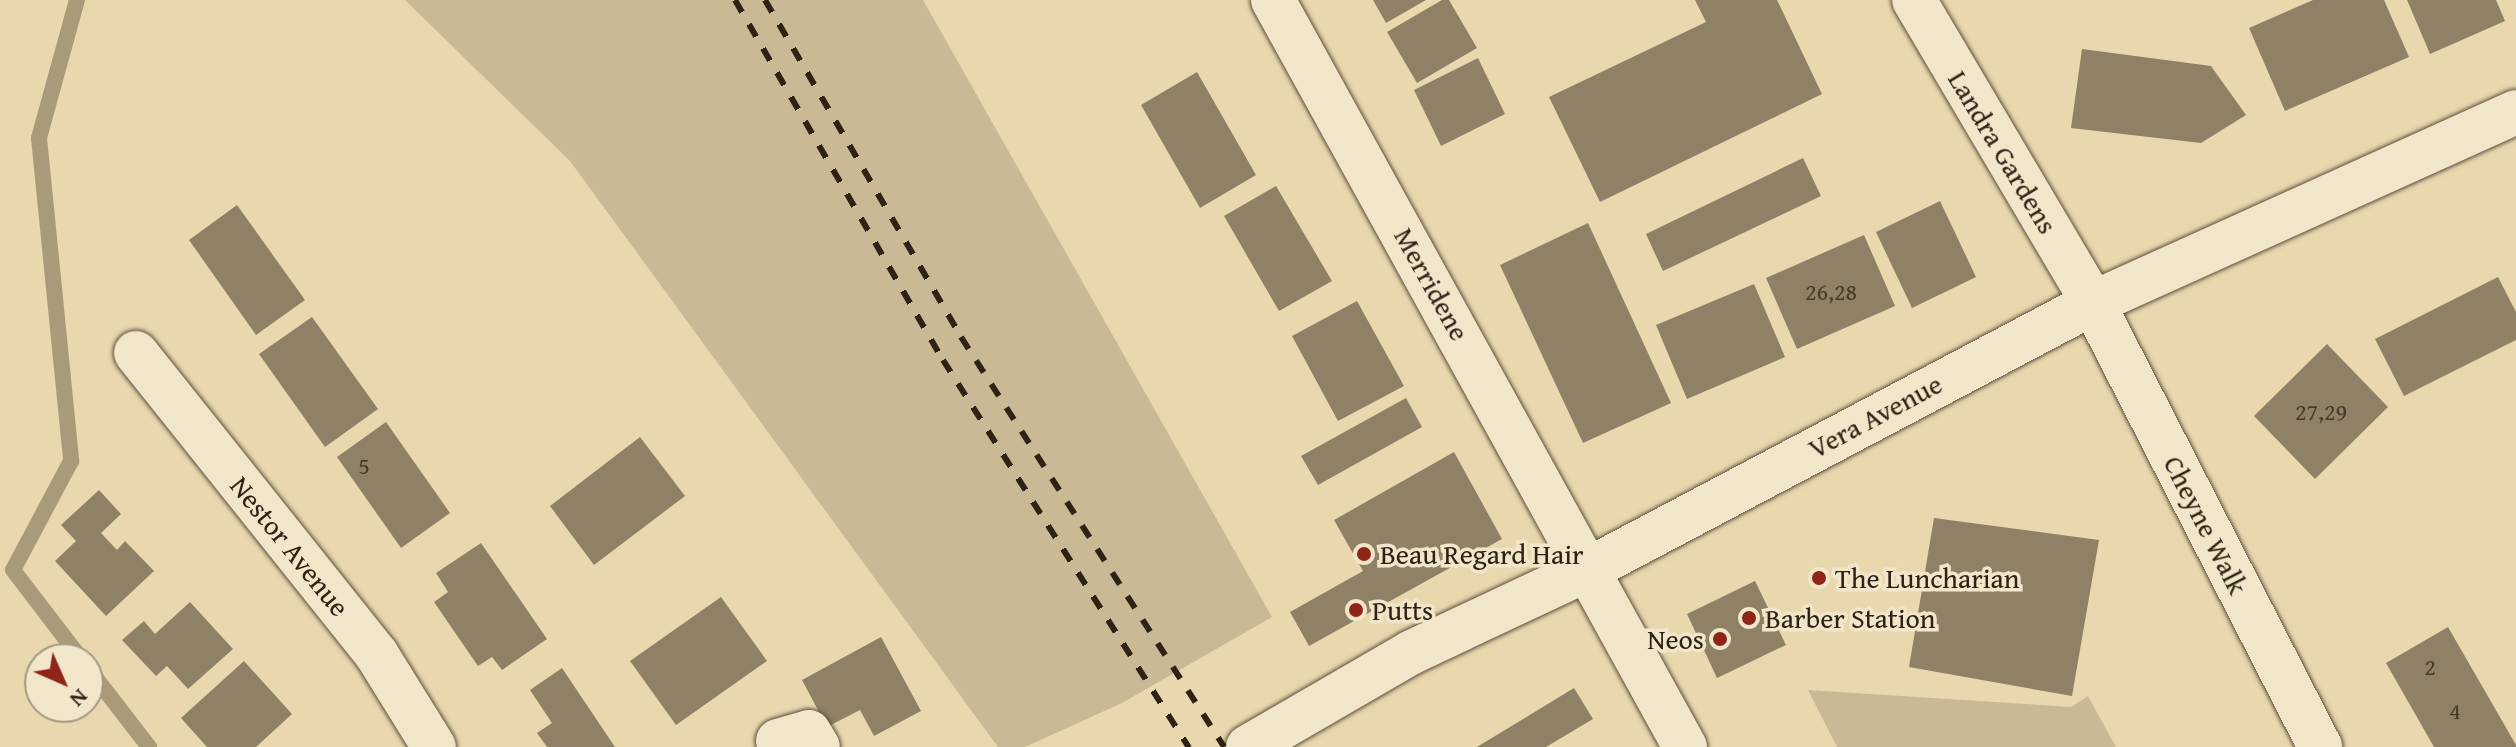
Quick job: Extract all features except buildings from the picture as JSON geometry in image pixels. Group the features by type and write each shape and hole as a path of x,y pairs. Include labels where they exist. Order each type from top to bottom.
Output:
{"street":[{"name":"Merridene","path":"1273,0 1591,568 1685,747"},
{"name":"Landra Gardens","path":"1914,0 2093,303"},
{"name":"Vera Avenue","path":"1248,747 1410,653 1591,568 2093,303 2516,112"},
{"name":"Cheyne Walk","path":"2093,303 2320,747"},
{"name":"Nestor Avenue","path":"136,353 377,655 434,747"}],"shaded area":[{"path":"405,0 923,0 1272,617 1122,703 1025,747 998,747 570,161"},
{"path":"1808,690 2071,707 2088,696 2116,747 1837,747"}],"waterway":[{"path":"69,643 13,570 71,461 39,138 77,0"},
{"path":"104,689 149,747"}],"railway":[{"path":"735,0 943,360 1189,747"},
{"path":"765,0 961,337 1224,747"}],"place":[{"name":"Beau Regard Hair","path":"1364,554"},
{"name":"The Luncharian","path":"1819,578"},
{"name":"Putts","path":"1356,610"},
{"name":"Barber Station","path":"1749,618"},
{"name":"Neos","path":"1720,639"}]}
